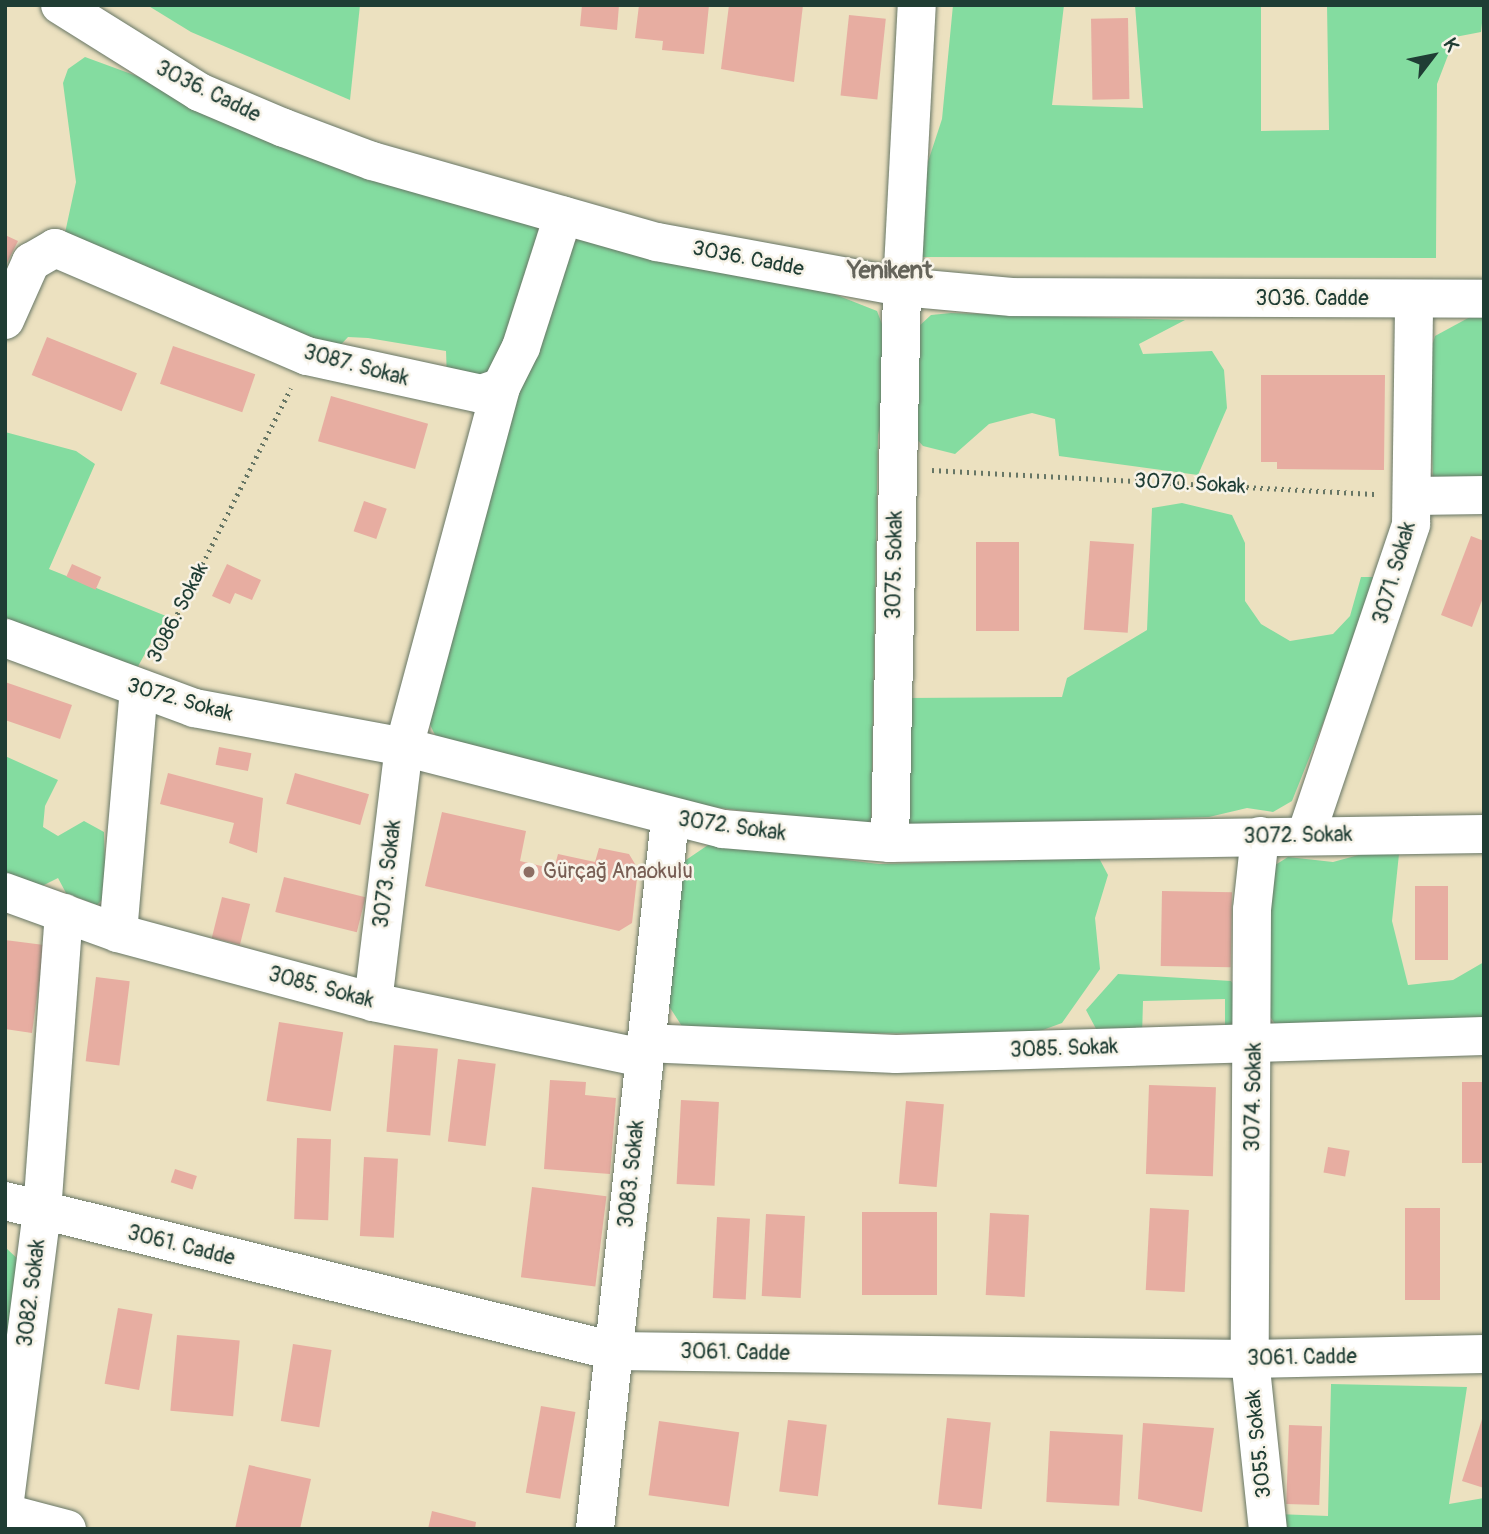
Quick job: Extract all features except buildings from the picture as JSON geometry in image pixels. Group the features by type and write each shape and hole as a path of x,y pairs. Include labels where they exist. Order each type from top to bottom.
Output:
{"street":[{"name":"3075. Sokak","path":"890,843 902,287 917,5"},
{"name":"3036. Cadde","path":"69,8 199,92 284,128 372,161 657,242 902,287 1012,297 1484,299"},
{"path":"404,747 501,387 521,347 563,216"},
{"name":"3087. Sokak","path":"5,320 31,262 47,249 64,250 307,356 461,394 501,387"},
{"name":"3071. Sokak","path":"1306,835 1392,593 1416,496 1414,299"},
{"path":"1416,496 1484,495"},
{"name":"3072. Sokak","path":"5,638 139,690 228,715 404,747 670,819 782,836 890,843 1484,834"},
{"path":"118,933 139,690"},
{"name":"3073. Sokak","path":"373,1002 404,747"},
{"name":"3083. Sokak","path":"595,1529 670,819"},
{"name":"3074. Sokak","path":"1250,1359 1256,1043 1252,910 1260,836"},
{"name":"3085. Sokak","path":"5,892 118,933 373,1002 644,1051 896,1054 1484,1036"},
{"path":"42,1212 64,913"},
{"name":"3061. Cadde","path":"5,1201 614,1351 1250,1359 1484,1354"},
{"name":"3082. Sokak","path":"5,1500 42,1212"},
{"name":"3055. Sokak","path":"1250,1359 1268,1529"},
{"path":"5,1513 66,1529"}],"path":[{"name":"3086. Sokak","path":"139,690 307,356"},
{"name":"3070. Sokak","path":"897,468 1416,496"}],"green space":[{"path":"147,5 360,5 350,100 191,32"},
{"path":"953,5 1064,5 1052,105 1143,108 1135,5 1261,5 1261,131 1329,130 1327,5 1484,5 1481,32 1455,37 1437,84 1436,258 917,257 919,189 942,119"},
{"path":"85,57 534,222 544,239 539,258 488,375 447,380 446,351 368,338 348,337 335,351 65,233 76,182 63,83 68,69"},
{"path":"584,236 834,294 877,311 885,332 885,402 878,435 871,820 864,825 670,802 438,740 433,731 428,720 509,421 572,243"},
{"path":"951,313 1185,320 1139,344 1143,354 1212,351 1224,370 1227,408 1198,475 1059,456 1055,419 1032,413 989,424 955,454 923,446 906,427 918,327 931,315"},
{"path":"1470,317 1484,317 1484,480 1433,480 1429,355 1435,336"},
{"path":"5,432 76,451 95,464 49,569 166,616 136,670 5,623"},
{"path":"1182,503 1232,515 1245,543 1245,601 1261,624 1290,641 1333,634 1350,616 1361,577 1373,577 1369,608 1292,801 1273,812 1247,808 1209,817 909,827 907,698 1062,697 1067,678 1147,630 1152,508"},
{"path":"5,756 58,780 45,806 43,827 58,836 84,821 104,832 106,896 97,905 66,893 58,878 40,887 5,874"},
{"path":"711,843 879,864 1099,858 1108,875 1095,918 1100,969 1062,1023 1029,1035 685,1031 667,1003 683,862"},
{"path":"1377,850 1399,854 1392,921 1408,985 1453,980 1484,962 1484,1023 1279,1030 1267,1012 1269,869 1288,857 1333,862"},
{"path":"1118,974 1231,981 1242,997 1243,1021 1225,1027 1225,999 1143,1001 1142,1037 1102,1040 1086,1010"},
{"path":"5,1247 21,1262 5,1405"},
{"path":"1331,1384 1467,1387 1449,1504 1484,1498 1484,1529 1283,1529 1277,1514 1328,1516"}],"place":[{"name":"Gürçağ Anaokulu","path":"529,872"}],"district":[{"name":"Yenikent","path":"890,271"}]}
